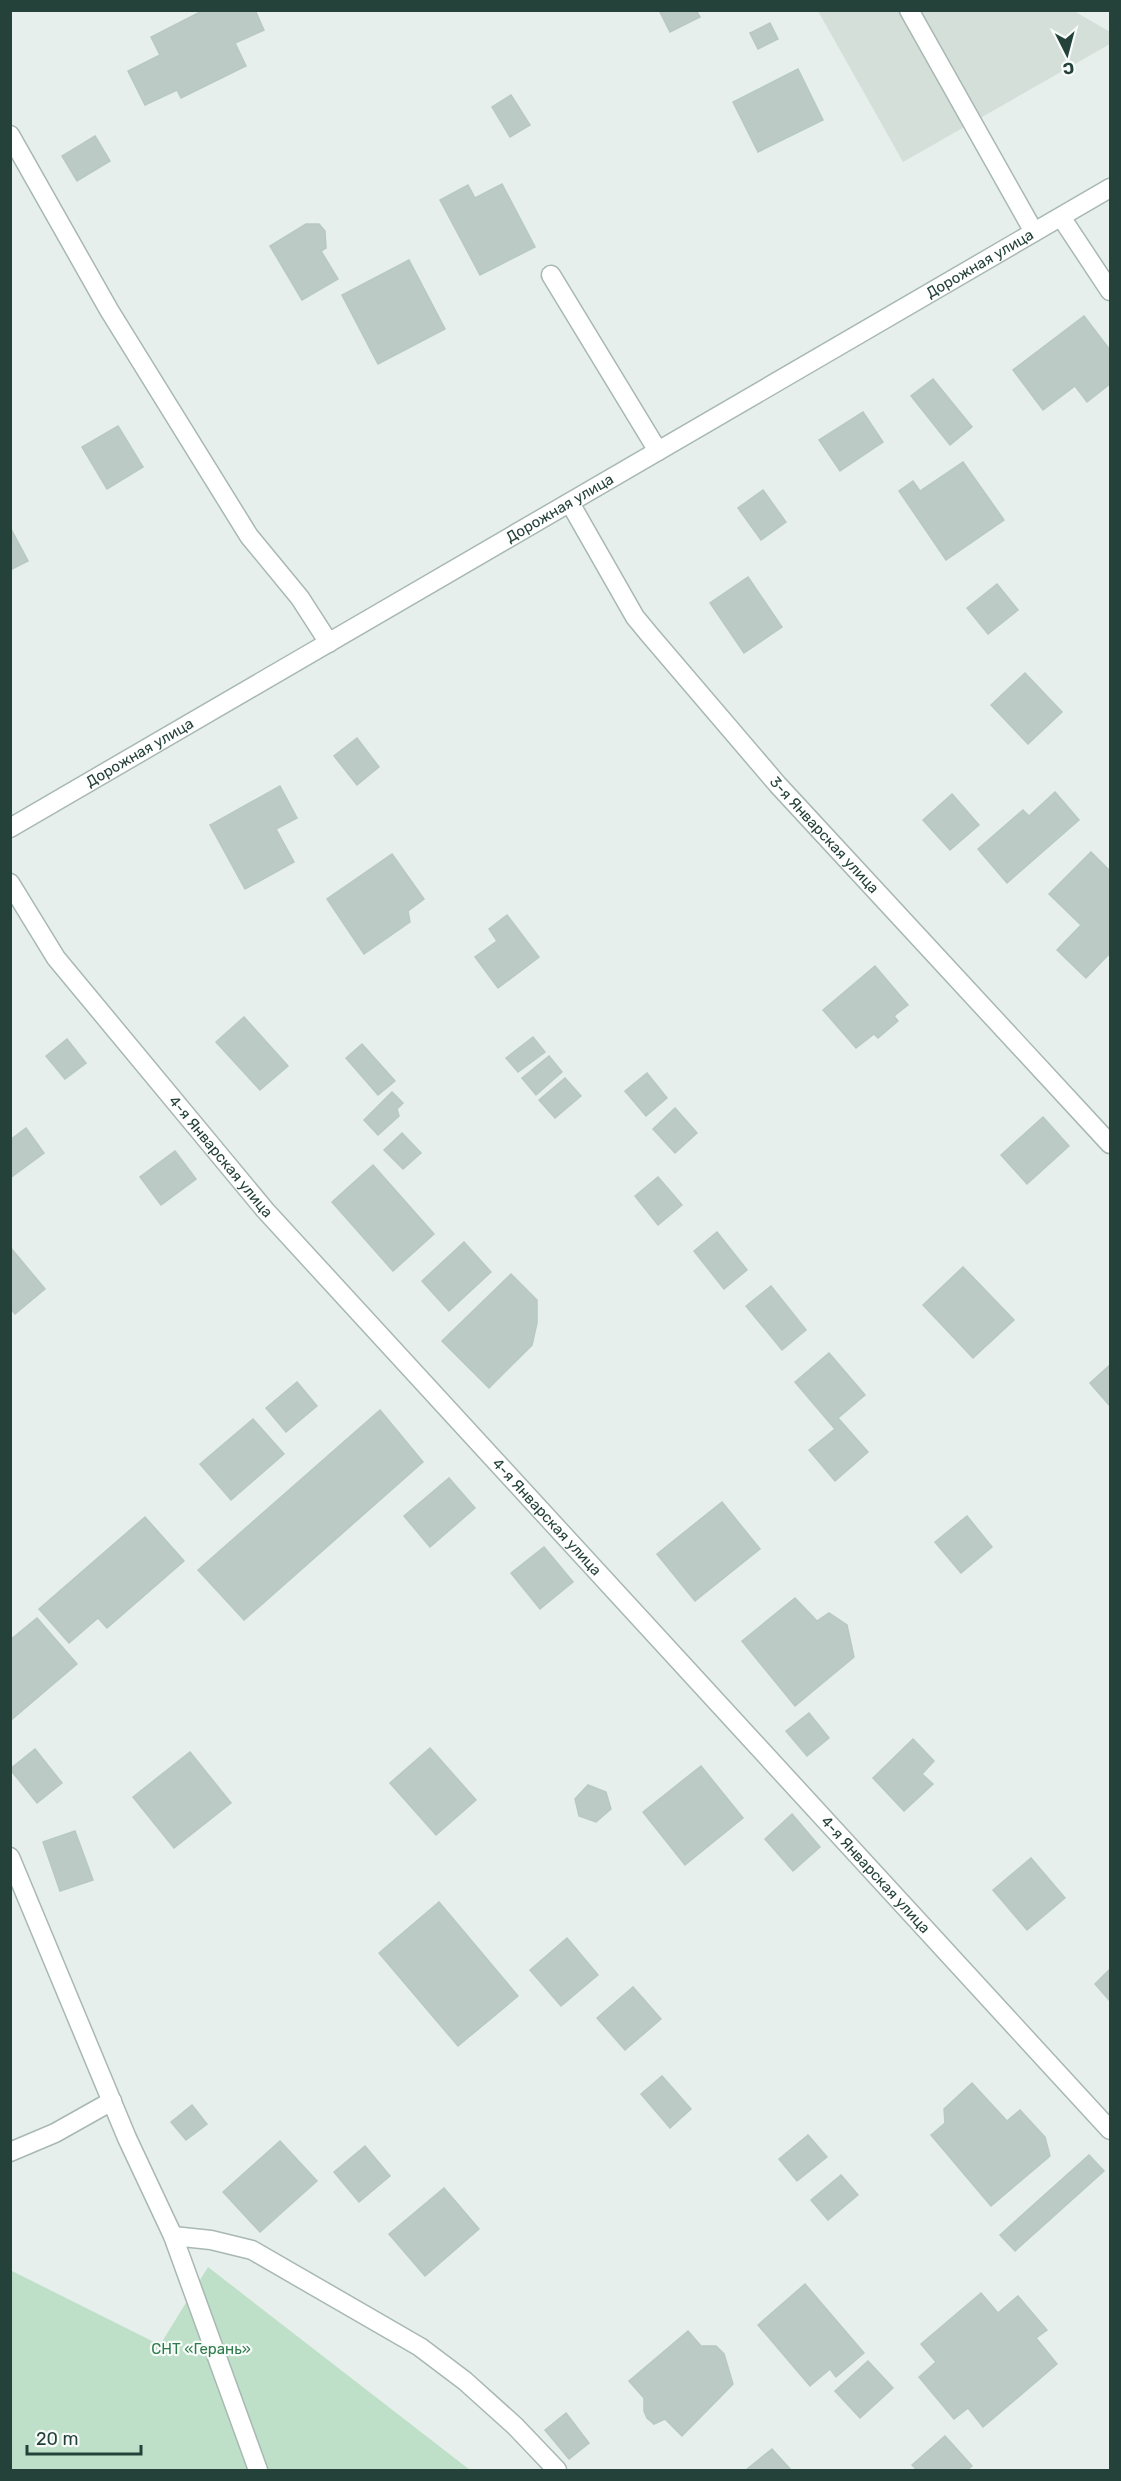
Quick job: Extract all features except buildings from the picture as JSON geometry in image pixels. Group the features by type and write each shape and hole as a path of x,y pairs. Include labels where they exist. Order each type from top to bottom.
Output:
{"street":[{"path":"909,10 1034,232"},
{"path":"10,135 109,310 243,526 300,598 329,643"},
{"name":"Дорожная улица","path":"10,828 1110,188"},
{"path":"1061,217 1110,291"},
{"path":"552,275 658,451"},
{"name":"3-я Январская улица","path":"570,502 635,617 649,634 778,785 1110,1144"},
{"name":"4-я Январская улица","path":"10,883 56,958 264,1210 1110,2130"},
{"path":"10,1857 112,2101 173,2236 258,2470"},
{"path":"10,2152 55,2133 112,2101"},
{"path":"173,2236 211,2240 252,2250 420,2347 498,2411 557,2470"}],"shaded area":[{"path":"818,11 1074,11 1110,32 1110,44 903,162"}],"green space":[{"name":"СНТ «Герань»","path":"208,2267 470,2470 11,2470 10,2270 160,2345"}]}
